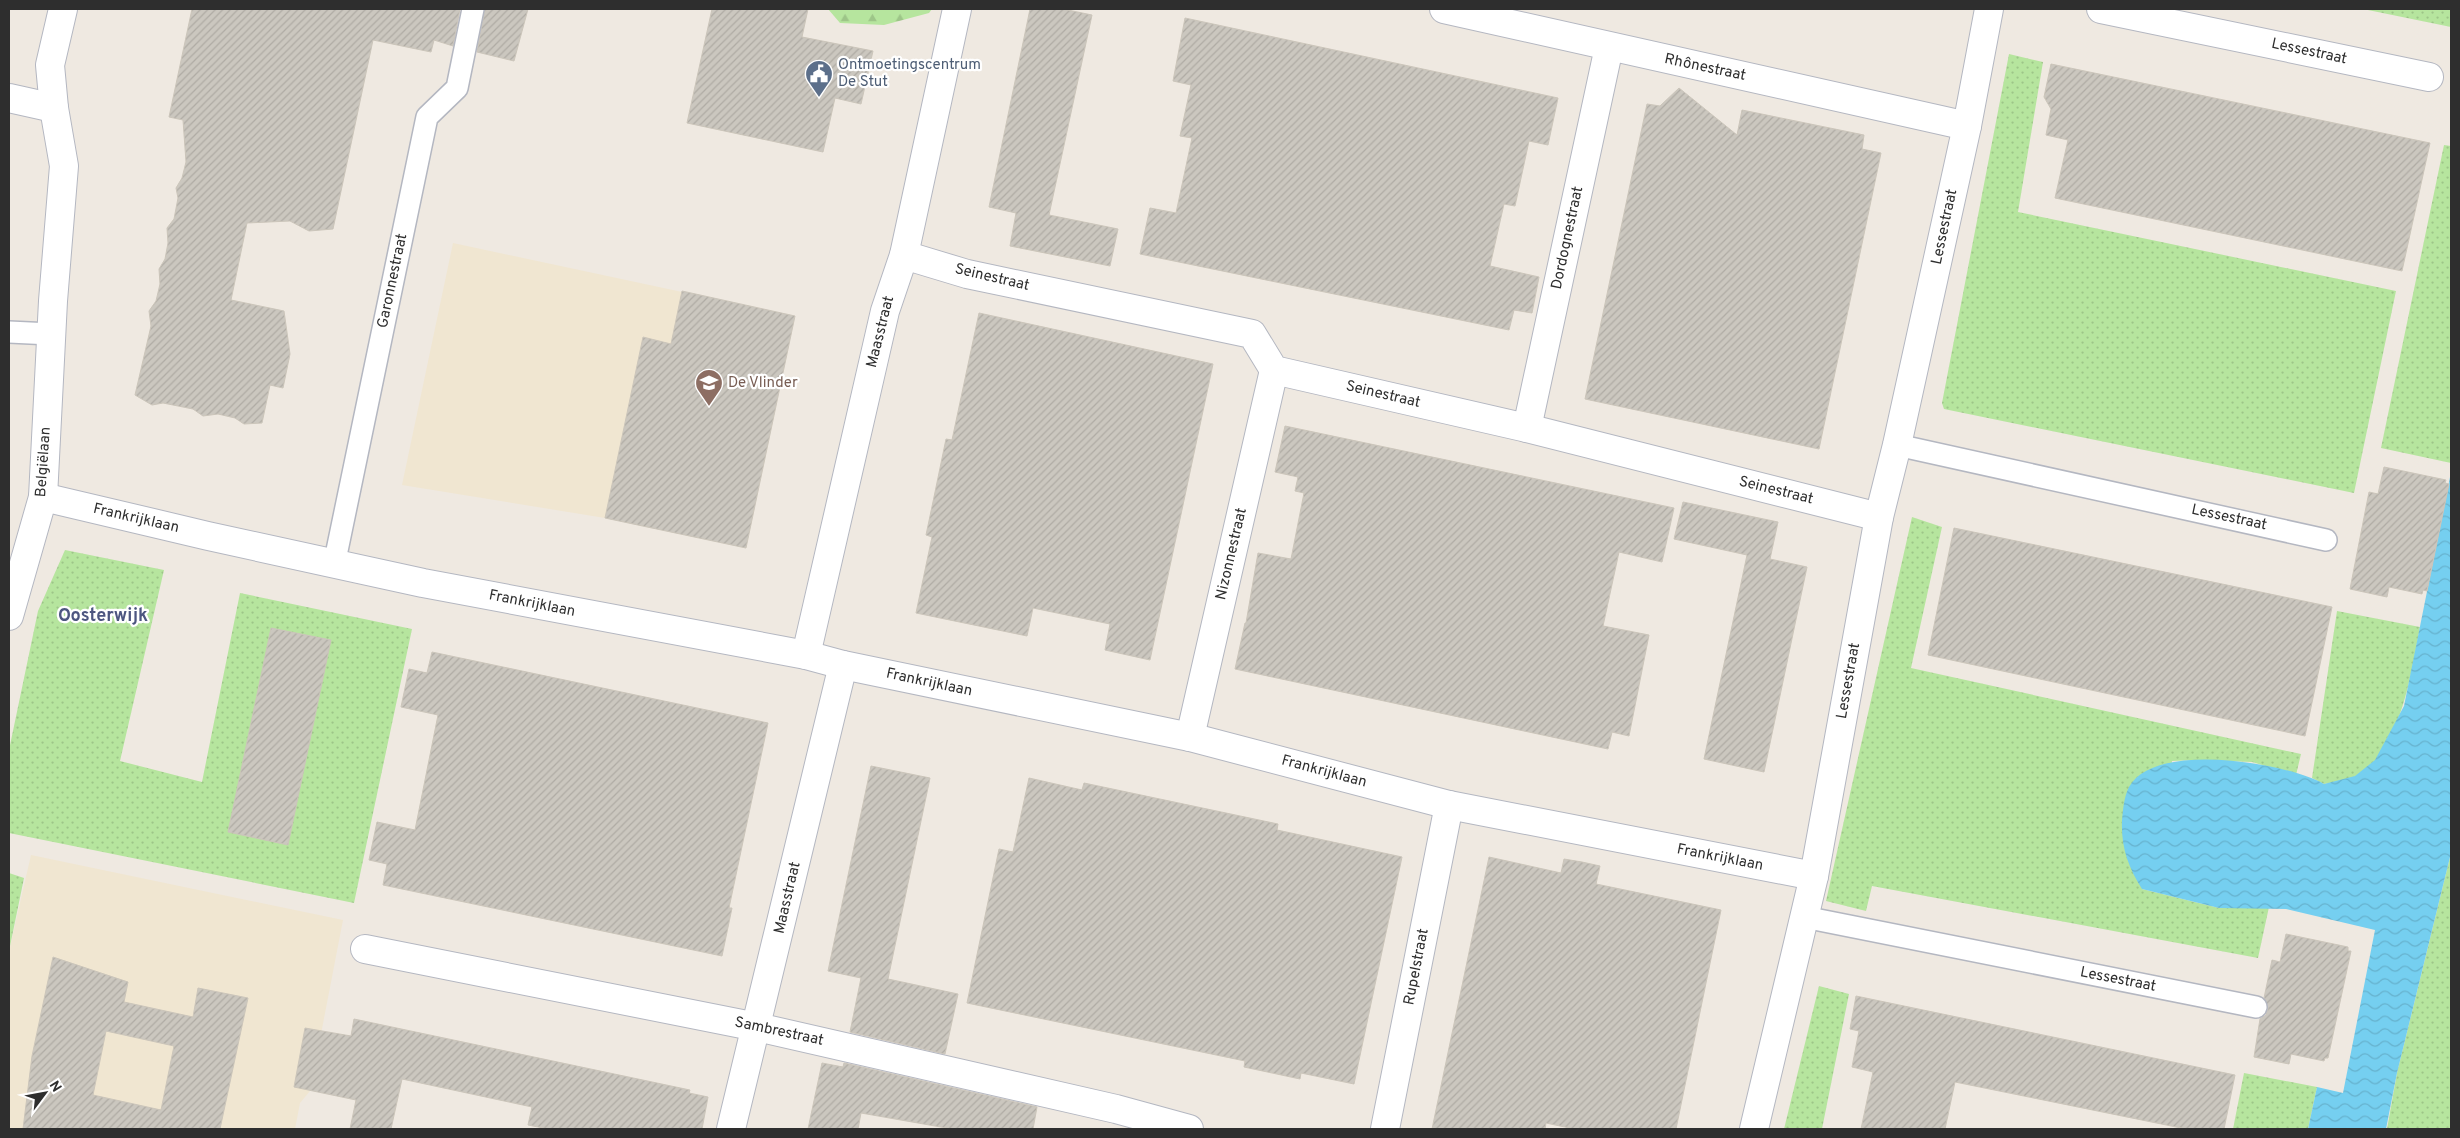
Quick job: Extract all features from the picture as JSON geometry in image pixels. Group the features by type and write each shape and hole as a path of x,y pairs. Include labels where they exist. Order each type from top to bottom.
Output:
{"street":[{"name":"Belgiëlaan","path":"9,616 43,497 64,166 54,108 50,65 63,9"},
{"name":"Maasstraat","path":"806,655 885,312 904,255 957,9"},
{"name":"Rhônestraat","path":"1444,9 1967,126"},
{"name":"Lessestraat","path":"1754,1129 1814,876 1879,517 1897,445 1967,126 1989,9"},
{"name":"Lessestraat","path":"2101,9 2429,77"},
{"name":"Dordognestraat","path":"1526,428 1609,47"},
{"path":"9,98 54,108"},
{"name":"Seinestraat","path":"904,255 967,274 1252,334 1274,370 1526,428 1879,517"},
{"name":"Nizonnestraat","path":"1190,737 1274,370"},
{"name":"Frankrijklaan","path":"43,497 334,565 806,655 843,665 1190,737 1449,805 1814,876"},
{"name":"Maasstraat","path":"731,1129 843,665"},
{"name":"Rupelstraat","path":"1385,1129 1449,805"},
{"name":"Sambrestraat","path":"365,949 757,1027 1113,1119 1189,1129"}],"lane":[{"name":"Garonnestraat","path":"334,565 427,117 457,88 473,9"},
{"path":"9,332 52,334"},
{"name":"Lessestraat","path":"1897,445 2326,540"},
{"name":"Lessestraat","path":"1804,917 2256,1007"}],"shaded area":[{"path":"453,243 795,316 746,548 605,518 402,485"},
{"path":"31,855 343,920 310,1091 300,1103 295,1129 9,1129 9,951"}],"green space":[{"path":"828,9 932,9 929,13 884,25 840,23"},
{"path":"2363,9 2451,9 2451,27"},
{"path":"2009,54 2043,62 2018,212 2396,291 2354,493 1944,409 1942,403"},
{"path":"2444,145 2451,146 2451,463 2381,448"},
{"path":"1912,517 1942,527 1911,668 2301,754 2296,775 2252,762 2172,761 2142,889 2219,908 2269,907 2258,958 1872,886 1866,911 1826,901"},
{"path":"65,550 164,570 120,761 202,782 240,593 412,629 354,903 9,833 9,750 38,611"},
{"path":"2337,611 2420,627 2408,688 2393,732 2383,751 2370,767 2354,777 2324,784 2312,778"},
{"path":"2451,853 2451,1129 2387,1129 2397,1073"},
{"path":"9,873 24,878 9,951"},
{"path":"1819,986 1849,994 1822,1129 1784,1129"},
{"path":"2244,1073 2317,1087 2308,1129 2233,1129"}],"water":[{"path":"2451,472 2451,853 2397,1073 2386,1129 2308,1129 2317,1087 2343,1093 2375,930 2286,909 2219,908 2142,889 2129,865 2124,848 2122,830 2123,808 2129,787 2143,773 2165,764 2192,760 2253,763 2306,776 2324,784 2355,776 2375,760 2404,706"}],"building":[{"path":"192,9 460,9 453,46 434,40 431,52 373,40 333,229 309,231 290,221 247,223 231,300 284,311 290,354 283,388 270,385 262,423 244,424 235,418 218,414 203,416 193,409 163,403 152,405 135,395 151,326 149,311 156,301 160,284 159,269 165,259 168,243 167,228 174,219 178,198 176,188 182,178 186,162 183,120 169,117"},
{"path":"485,9 528,9 514,61 477,52"},
{"path":"712,9 808,9 802,37 873,51 861,104 835,98 823,152 687,123"},
{"path":"1030,9 1063,9 1092,15 1049,215 1118,229 1110,266 1010,246 1016,213 989,207"},
{"path":"1185,18 1558,98 1548,145 1529,141 1515,206 1504,204 1490,266 1539,277 1532,313 1514,310 1509,330 1140,254 1150,208 1176,213 1192,138 1180,136 1191,85 1173,81"},
{"path":"2051,64 2430,143 2402,271 2055,198 2068,140 2046,135 2051,109 2044,97"},
{"path":"1679,88 1737,135 1742,110 1864,135 1862,149 1881,153 1819,449 1585,399 1647,104 1660,106"},
{"path":"682,291 795,316 746,548 605,518 643,337 671,344"},
{"path":"979,313 1213,364 1150,660 1105,650 1110,624 1033,608 1027,636 916,613 932,537 926,535 946,439 952,440"},
{"path":"1285,426 1674,508 1662,562 1619,552 1603,626 1649,635 1629,736 1612,732 1608,749 1235,669 1246,623 1258,553 1291,559 1304,493 1295,491 1298,477 1275,472"},
{"path":"2384,467 2446,480 2445,483 2449,484 2427,591 2423,590 2422,594 2389,587 2387,597 2350,589 2369,492 2378,494"},
{"path":"1683,502 1778,522 1770,559 1807,567 1764,772 1704,759 1747,555 1674,539"},
{"path":"1954,528 2332,607 2305,736 1928,655"},
{"path":"271,628 331,640 288,845 228,832"},
{"path":"432,652 768,723 729,908 732,908 722,956 383,885 387,864 369,860 377,822 415,830 438,715 401,707 409,669 427,673"},
{"path":"871,766 930,778 888,979 958,994 945,1054 850,1032 861,978 828,971"},
{"path":"1029,778 1082,790 1084,783 1278,824 1277,830 1402,857 1354,1084 1301,1073 1300,1079 1244,1067 1245,1061 967,1003 999,849 1013,852"},
{"path":"1489,857 1561,873 1564,859 1600,866 1596,884 1721,910 1676,1129 1574,1129 1546,1123 1545,1129 1432,1129"},
{"path":"2286,934 2348,947 2348,951 2351,951 2328,1058 2325,1058 2324,1061 2291,1054 2289,1064 2254,1057 2260,1019 2266,1015 2268,1009 2264,998 2272,960 2280,962"},
{"path":"53,957 128,982 124,1002 193,1017 198,988 248,998 220,1129 23,1129 32,1056","holes":["106,1031 174,1046 161,1110 93,1095"]},
{"path":"1856,996 2235,1075 2224,1129 2186,1129 1955,1082 1945,1129 1861,1129 1873,1072 1852,1067 1859,1031 1850,1029"},
{"path":"354,1019 690,1090 689,1093 708,1097 702,1129 548,1129 528,1125 532,1107 402,1079 391,1129 350,1129 356,1100 294,1087 305,1028 351,1036"},
{"path":"822,1063 843,1067 844,1063 1037,1107 1033,1129 952,1129 861,1113 858,1129 808,1129"}],"place":[{"name":"Ontmoetingscentrum De Stut","path":"819,98"},
{"name":"De Vlinder","path":"709,407"}],"district":[{"name":"Oosterwijk","path":"103,616"}]}
